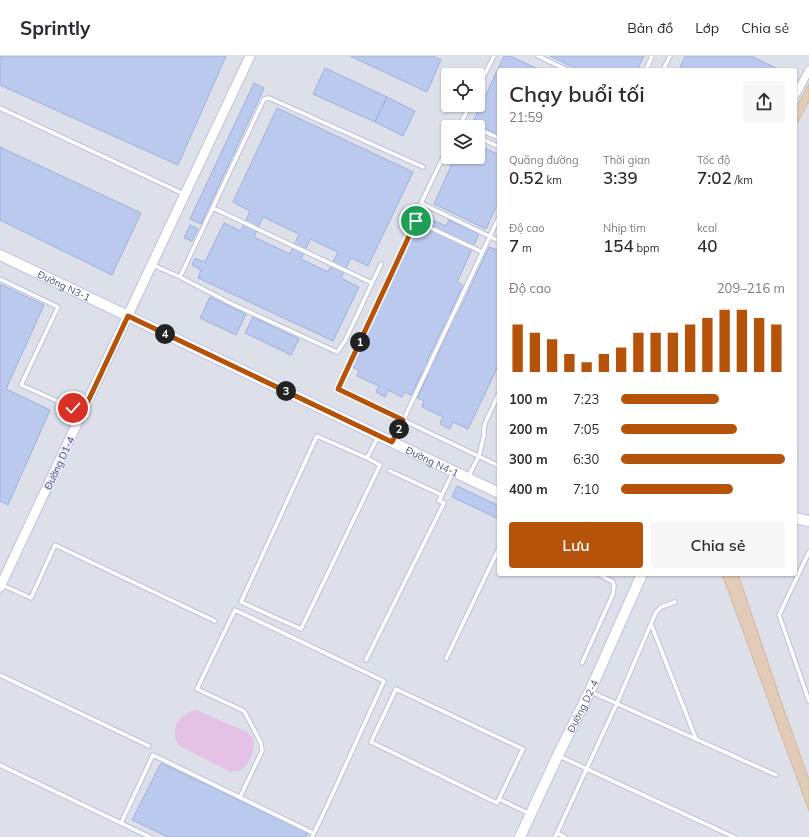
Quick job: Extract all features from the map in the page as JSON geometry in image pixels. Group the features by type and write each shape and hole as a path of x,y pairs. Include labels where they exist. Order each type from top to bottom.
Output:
{"main road":[{"name":"Đường N3-1","path":"0,255 128,316"},
{"name":"Đường N4-1","path":"128,316 497,492"},
{"path":"797,518 809,521"},
{"name":"Đường D2-4","path":"520,837 590,691 641,576"}],"street":[{"name":"Đường D1-4","path":"1,586 250,56"},
{"path":"797,92 809,70"}],"lane":[{"path":"485,74 494,56"},
{"path":"538,56 563,68"},
{"path":"647,68 652,56"},
{"path":"664,68 670,56"},
{"path":"180,277 264,99 269,98 423,167"},
{"path":"0,108 185,195"},
{"path":"485,132 497,137"},
{"path":"485,140 497,146"},
{"path":"441,162 421,203 497,240"},
{"path":"213,208 372,283"},
{"path":"482,252 416,221 338,389 497,465"},
{"path":"392,442 497,221"},
{"path":"152,265 180,277 232,304 337,352 345,341 381,264"},
{"path":"0,279 58,306 21,385 83,412"},
{"path":"468,478 479,456 484,435 484,427 497,398"},
{"path":"317,436 367,458 380,464 301,629 241,602 317,436"},
{"path":"367,458 379,436"},
{"path":"390,471 442,495"},
{"path":"366,660 444,503 439,501 453,471"},
{"path":"1,586 31,598 55,545 215,621"},
{"path":"446,659 497,552"},
{"path":"809,552 779,615 809,701"},
{"path":"582,663 613,594 613,582 602,576"},
{"path":"565,837 556,835 617,703 656,612 659,609 675,602"},
{"path":"121,822 153,755 240,797 313,835 384,681 235,610 197,689 244,711 261,743 262,751 240,797"},
{"path":"651,624 696,739"},
{"path":"0,674 149,746"},
{"path":"396,689 523,749 499,799 498,803 371,742 396,689"},
{"path":"590,691 776,775"},
{"path":"558,756 734,837"},
{"path":"0,765 150,837"},
{"path":"499,799 531,815"}],"shaded area":[{"path":"0,56 809,56 809,837 0,837"},
{"path":"809,84 809,101 797,123 797,105"},
{"path":"723,576 739,576 809,780 809,811"},
{"path":"196,710 247,732 252,737 253,751 246,766 238,771 231,772 178,745 175,733 177,723 184,715"}],"building":[{"path":"0,56 226,56 178,165 0,85"},
{"path":"350,56 433,56 441,60 427,92"},
{"path":"504,56 510,56 536,68 498,68"},
{"path":"550,56 644,56 638,68 574,68"},
{"path":"685,56 751,56 776,68 680,68"},
{"path":"325,68 387,97 375,122 313,94"},
{"path":"497,71 497,134 485,128 485,120 474,120 478,112 485,112 485,96"},
{"path":"254,83 264,88 201,224 190,219"},
{"path":"387,97 415,111 403,136 375,122"},
{"path":"277,108 413,172 368,266 351,258 341,278 359,287 333,341 198,278 201,270 192,265 195,258 205,262 224,223 241,231 250,211 233,202","holes":["263,217 299,234 290,254 254,237","310,239 338,252 328,272 301,259"]},
{"path":"0,147 141,213 112,275 0,220"},
{"path":"485,148 497,154 497,205 486,229 434,204 452,164 485,164"},
{"path":"421,215 446,226 449,220 479,234 457,282 463,285 450,313 457,316 489,247 497,250 497,368 468,429 453,422 450,429 440,424 443,417 422,407 424,401 417,398 428,375 422,372 411,395 404,392 402,397 388,390 385,397 376,392 379,386 357,376 359,370 350,366","holes":["444,325 450,328 433,364 427,361"]},
{"path":"190,225 198,229 192,241 184,238"},
{"path":"0,284 44,305 6,389 50,410 8,505 0,501"},
{"path":"210,297 246,314 236,335 200,318"},
{"path":"253,317 299,339 291,355 245,333"},
{"path":"457,486 497,505 497,518 452,497"},
{"path":"161,763 308,833 306,837 168,837 132,820"}],"route":[{"path":"73,408 83,412 128,316 392,442 403,420 338,389 416,221"}]}
